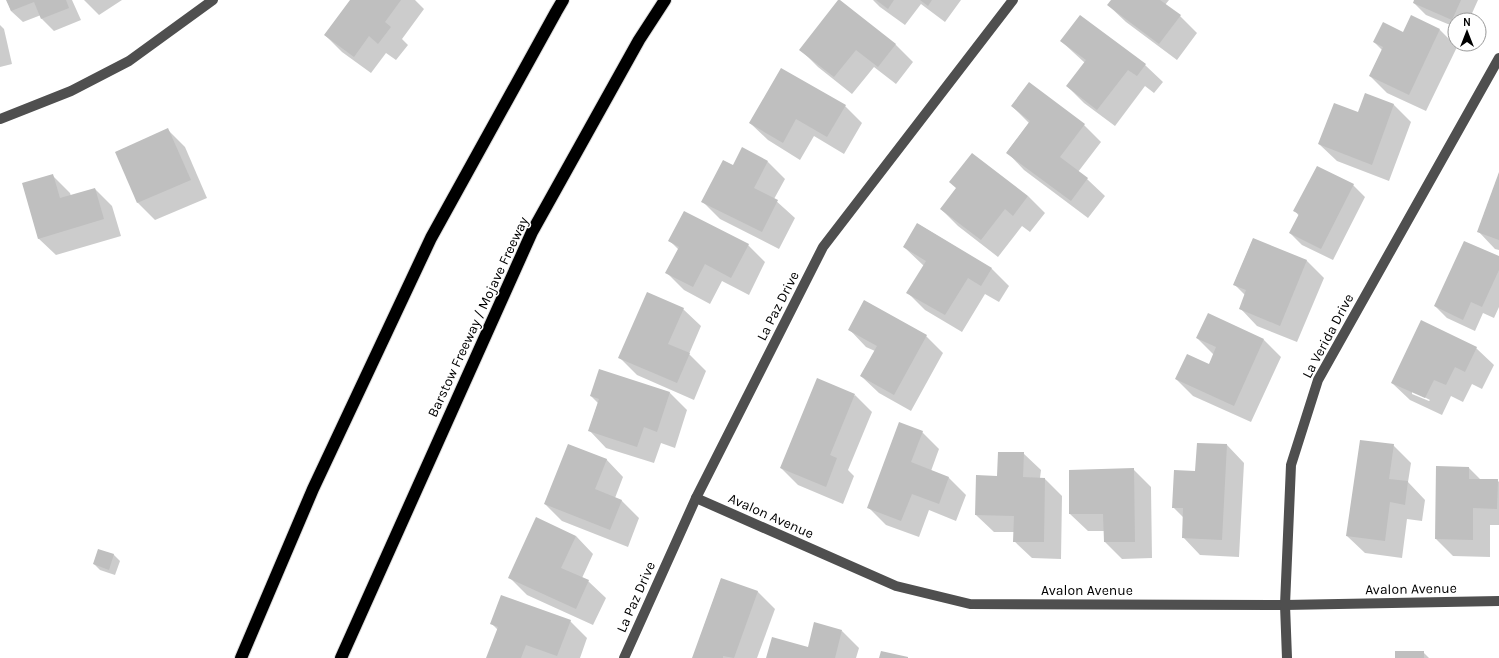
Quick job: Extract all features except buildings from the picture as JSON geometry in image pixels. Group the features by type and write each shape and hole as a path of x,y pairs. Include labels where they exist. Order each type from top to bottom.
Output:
{"highway":[{"path":"241,658 313,489 431,238 563,0"},
{"name":"Barstow Freeway / Mojave Freeway","path":"341,658 532,232 639,40 664,0"}],"street":[{"path":"0,119 71,92 129,60 213,0"},
{"name":"La Paz Drive","path":"624,658 696,498 823,247 1013,0"},
{"name":"La Verida Drive","path":"1287,658 1285,605 1290,465 1318,380 1499,58"},
{"name":"Avalon Avenue","path":"696,498 896,586 970,604 1285,605 1499,601"}]}
